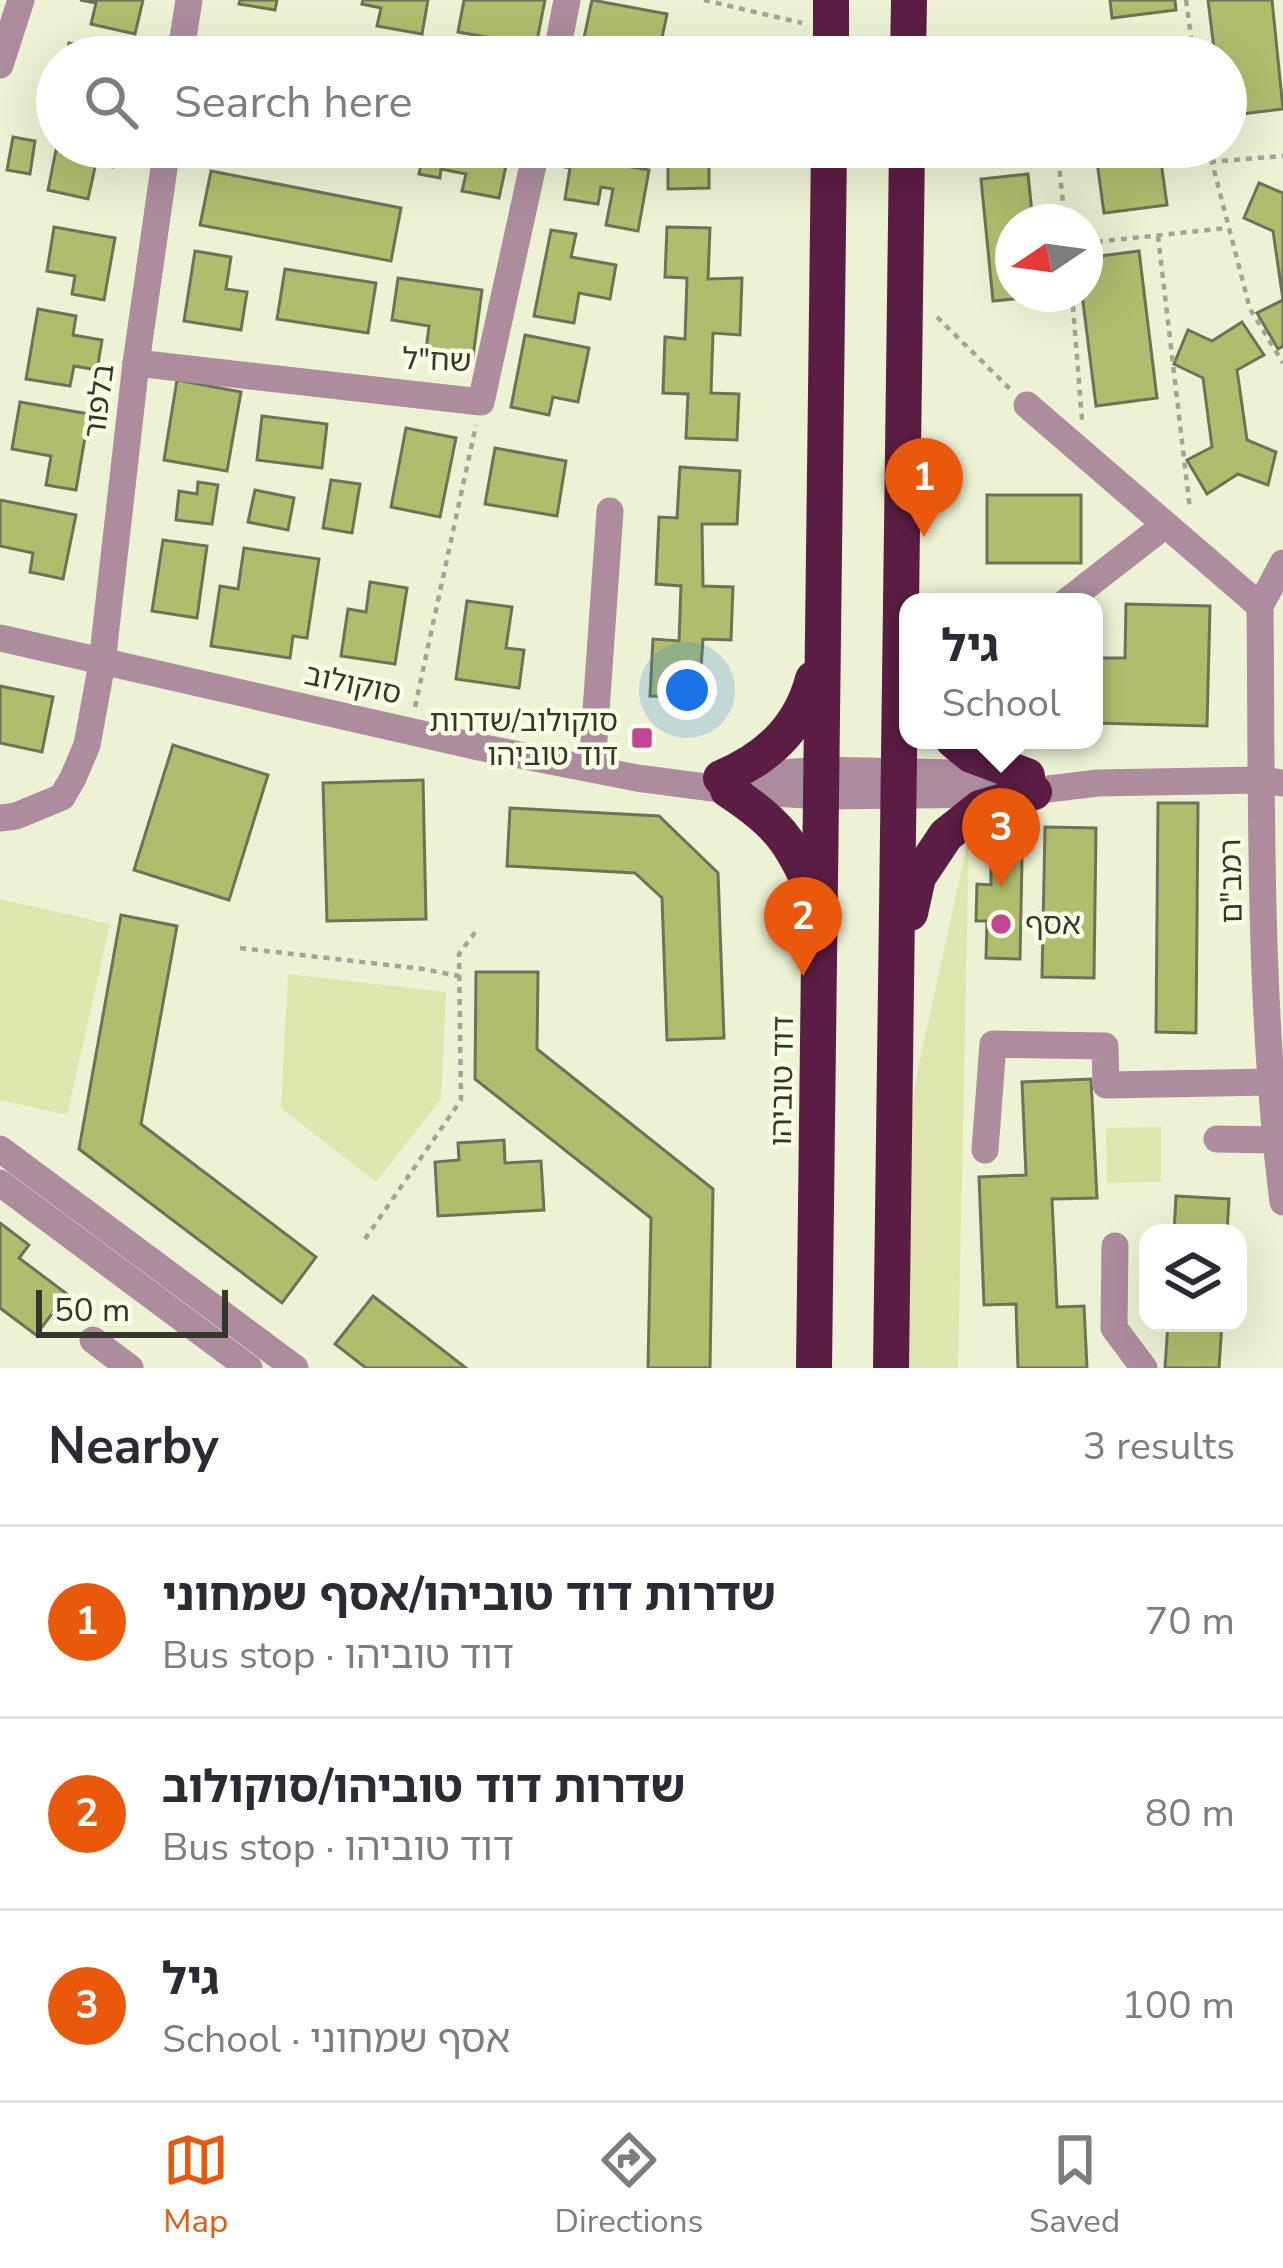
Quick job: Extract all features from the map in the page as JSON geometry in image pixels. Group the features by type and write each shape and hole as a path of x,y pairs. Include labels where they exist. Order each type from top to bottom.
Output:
{"highway":[{"path":"908,36 909,0"},
{"path":"714,784 747,767 799,718 823,641 829,168"},
{"path":"904,593 907,168"},
{"name":"דוד טוביהו","path":"814,1368 823,641"},
{"path":"890,1368 901,749"},
{"path":"964,749 1031,784"},
{"path":"714,784 766,815 805,872 820,908"},
{"path":"896,969 918,877 946,835 980,808 1031,784"}],"street":[{"path":"0,65 20,0"},
{"path":"183,36 189,0"},
{"path":"560,36 567,0"},
{"name":"בלפור","path":"0,818 62,797 87,745 102,663 164,168"},
{"name":"שח\"ל","path":"136,363 481,402 531,168"},
{"path":"1027,405 1260,606"},
{"path":"592,768 610,511"},
{"path":"1078,593 1165,525"},
{"name":"רמב\"ם","path":"1283,563 1260,606 1272,782 1270,1082 1283,1202"},
{"name":"סוקולוב","path":"0,638 478,747 637,778 714,784 748,774 820,783 1272,782"},
{"path":"985,1150 993,1044 1105,1046 1106,1085 1270,1082"},
{"path":"1217,1139 1275,1140"},
{"path":"0,1149 296,1368"},
{"path":"0,1183 233,1363"},
{"path":"1115,1246 1114,1328 1144,1368"},
{"path":"93,1340 130,1368"}],"path":[{"path":"704,0 831,29"},
{"path":"1186,0 1191,36"},
{"path":"1247,159 1283,156"},
{"path":"1059,168 1063,204"},
{"path":"1212,168 1250,309 1283,363"},
{"path":"1103,241 1228,228"},
{"path":"1157,236 1195,551"},
{"path":"905,285 1027,405"},
{"path":"1073,312 1084,455"},
{"path":"410,730 481,402"},
{"path":"365,1239 461,1100 459,955 476,931"},
{"path":"240,948 460,976"}],"green space":[{"path":"969,836 958,1368 908,1368 908,1135"},
{"path":"0,899 110,924 67,1115 0,1100"},
{"path":"288,974 446,992 441,1099 376,1182 281,1108"},
{"path":"1161,1127 1161,1182 1107,1183 1106,1128"}],"building":[{"path":"80,0 143,0 135,34 91,24 96,3"},
{"path":"240,0 277,0 275,10 239,4"},
{"path":"363,0 428,0 422,34 377,26 381,8 362,4"},
{"path":"464,0 545,0 538,36 458,32"},
{"path":"592,0 667,14 662,36 584,36"},
{"path":"1110,0 1175,0 1176,10 1112,18"},
{"path":"1208,0 1272,0 1283,109 1247,113 1247,36 1212,36"},
{"path":"13,137 35,141 30,174 7,170"},
{"path":"52,168 95,168 88,199 48,190"},
{"path":"420,168 505,168 499,198 462,191 466,174 441,169 440,178 419,174"},
{"path":"570,168 649,170 638,231 606,225 613,189 601,187 598,204 565,199"},
{"path":"668,168 709,168 709,188 668,189"},
{"path":"1098,168 1162,168 1167,205 1104,213"},
{"path":"211,171 401,208 391,261 200,225"},
{"path":"1028,174 1031,204 995,204 995,301 993,301 981,179"},
{"path":"1259,183 1283,193 1283,300 1273,231 1244,218"},
{"path":"54,227 115,238 104,300 72,294 75,276 47,271"},
{"path":"667,227 710,228 708,279 742,278 740,335 713,333 711,393 739,394 737,440 686,438 688,394 663,393 665,337 685,339 687,278 665,277"},
{"path":"551,230 576,234 571,257 616,265 610,299 579,293 574,323 534,316"},
{"path":"195,251 231,257 226,289 247,292 241,330 184,321"},
{"path":"1139,251 1157,398 1096,406 1084,312 1103,312 1103,256"},
{"path":"285,269 376,283 368,333 277,319"},
{"path":"398,278 482,290 473,357 426,350 429,326 392,320"},
{"path":"1283,300 1283,346 1278,349 1257,313"},
{"path":"38,309 76,316 73,335 102,340 97,370 74,366 70,386 26,379"},
{"path":"1242,322 1264,355 1237,370 1247,440 1276,452 1268,485 1238,474 1207,494 1187,460 1212,447 1203,378 1174,364 1188,330 1212,341"},
{"path":"525,335 589,348 578,402 553,397 549,415 511,407"},
{"path":"177,380 241,392 227,471 164,460"},
{"path":"20,402 89,414 76,490 46,485 51,456 12,449"},
{"path":"262,416 327,424 322,468 257,460"},
{"path":"406,428 456,438 440,517 391,507"},
{"path":"495,448 566,461 557,516 485,504"},
{"path":"680,467 740,471 737,524 702,524 703,586 733,587 731,640 703,639 699,698 650,696 653,639 679,641 681,586 656,584 659,517 677,518"},
{"path":"331,480 360,484 352,533 323,528"},
{"path":"198,482 218,485 212,524 176,520 179,491 197,494"},
{"path":"255,490 294,498 288,530 248,522"},
{"path":"987,495 1081,495 1081,563 987,563"},
{"path":"0,500 76,515 63,579 30,572 33,553 0,546"},
{"path":"163,540 207,546 197,618 152,611"},
{"path":"244,548 319,559 307,638 293,636 290,658 211,646 220,586 238,589"},
{"path":"370,582 407,588 395,664 341,656 348,609 366,612"},
{"path":"467,601 512,607 506,648 524,650 519,688 456,679"},
{"path":"1126,604 1210,606 1207,726 1103,723 1103,658 1125,658"},
{"path":"0,686 53,697 42,752 0,743"},
{"path":"173,745 268,775 229,900 134,870"},
{"path":"423,780 426,919 327,921 323,783"},
{"path":"1158,803 1198,803 1196,1033 1156,1032"},
{"path":"510,808 659,816 718,873 724,1038 667,1040 662,898 635,873 507,866"},
{"path":"1045,827 1096,828 1094,978 1042,977"},
{"path":"991,858 1022,859 1020,959 986,958 987,921 976,921 977,884 991,885"},
{"path":"121,915 177,926 141,1124 316,1257 282,1303 79,1149"},
{"path":"476,972 538,972 537,1049 713,1189 710,1368 648,1368 651,1218 475,1079"},
{"path":"1091,1079 1097,1198 1052,1199 1057,1307 1084,1306 1087,1368 1018,1368 1016,1304 984,1305 979,1177 1026,1175 1022,1082"},
{"path":"504,1140 505,1163 541,1161 544,1210 438,1216 435,1162 459,1160 458,1143"},
{"path":"1176,1196 1229,1199 1228,1224 1174,1224"},
{"path":"0,1223 29,1245 19,1258 67,1294 36,1335 0,1308"},
{"path":"373,1296 466,1368 366,1368 335,1344"},
{"path":"1167,1332 1221,1332 1219,1368 1165,1368"}],"place":[{"name":"שדרות דוד טוביהו/אסף שמחוני","path":"924,537"},
{"name":"סוקולוב/שדרות דוד טוביהו","path":"642,738"},
{"name":"גיל","path":"1001,887"},
{"name":"אסף","path":"1001,924"},
{"name":"שדרות דוד טוביהו/סוקולוב","path":"803,976"}]}
